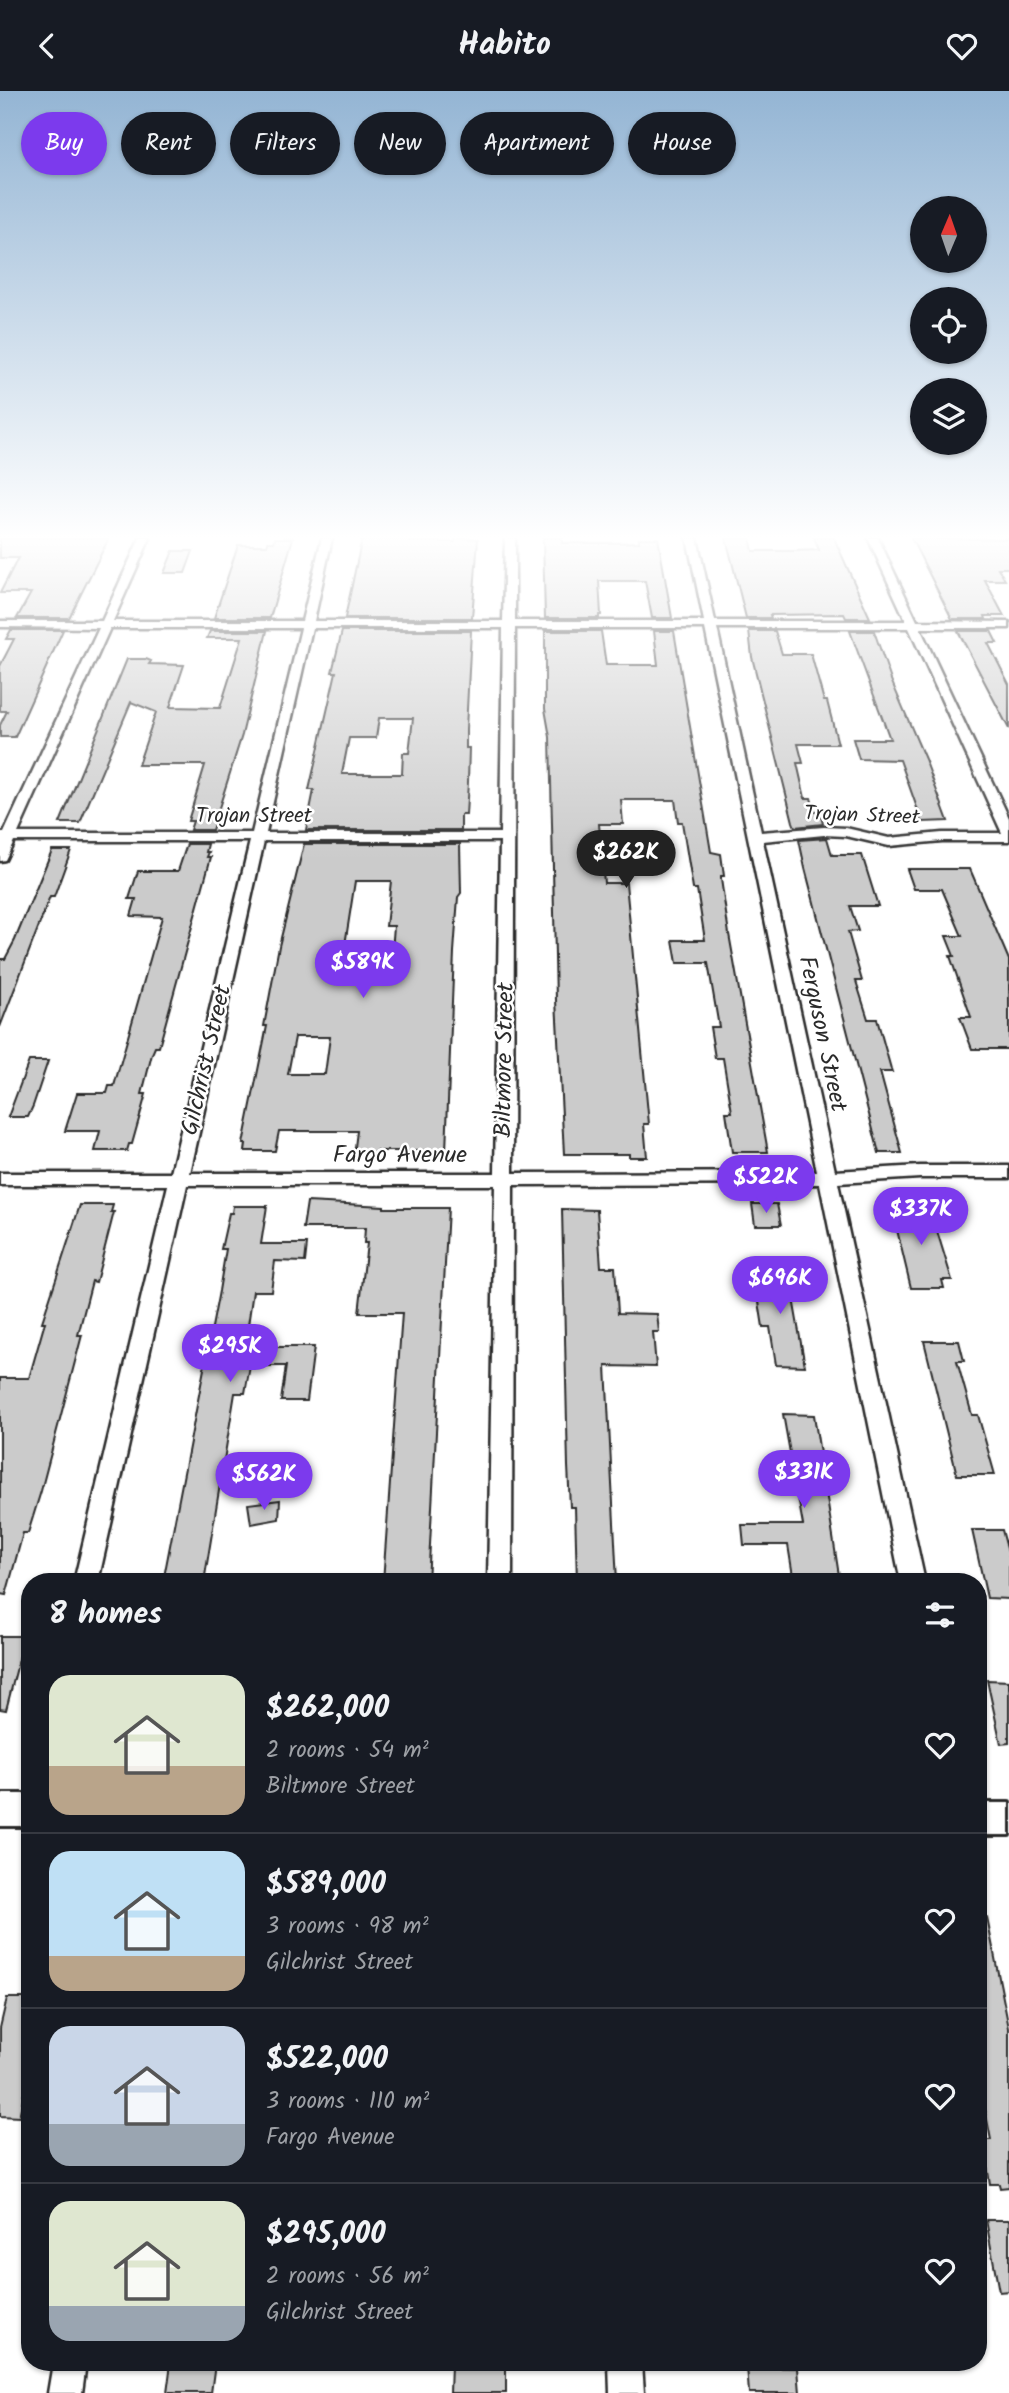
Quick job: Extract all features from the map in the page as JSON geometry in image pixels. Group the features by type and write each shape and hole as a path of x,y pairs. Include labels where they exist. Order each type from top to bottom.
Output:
{"street":[{"path":"0,857 4,838 96,645"},
{"name":"Gilchrist Street","path":"88,1573 303,645"},
{"name":"Biltmore Street","path":"500,1573 509,645"},
{"name":"Ferguson Street","path":"716,645 911,1573"},
{"path":"922,645 1009,835"},
{"name":"Trojan Street","path":"756,837 824,831 846,832 889,842 1009,835"},
{"name":"Trojan Street","path":"4,838 507,837"},
{"name":"Fargo Avenue","path":"0,1179 827,1179 920,1172 1009,1172"},
{"path":"0,1810 21,1810"},
{"path":"987,1819 1009,1819"},
{"path":"65,2393 69,2371"},
{"path":"626,2371 627,2393"}],"building":[{"path":"11,645 56,645 15,737 0,737 0,725 7,711 0,711 0,666"},
{"path":"240,645 264,645 242,735 212,830 190,830 193,821 188,821 205,765 138,765 156,712 131,702 80,823 60,823 127,659 146,659 151,661 149,664 184,665 170,707 220,708"},
{"path":"338,645 470,645 466,729 466,748 469,748 468,782 466,815 461,815 461,830 306,830 314,790 309,790 336,672 332,672","holes":["379,718 413,718 409,753 403,753 402,774 342,774 349,738 376,738"]},
{"path":"545,645 603,645 606,665 658,665 656,645 676,645 711,852 721,854 724,876 721,876 721,879 729,934 768,1152 732,1152 726,1112 732,1112 723,1058 715,1058 710,1027 719,1027 708,963 677,963 673,940 705,940 697,889 693,889 682,822 678,822 675,800 621,800 623,824 599,824 604,883 626,883 649,1124 644,1124 647,1157 629,1157 629,1154 564,1154 556,1000 550,737 545,709"},
{"path":"751,645 779,645 782,654 811,654 838,744 798,744 803,763 797,763 805,798 811,798 815,812 820,812 823,824 795,827"},
{"path":"855,645 879,645 948,821 922,822 900,760 859,759 853,739 890,739"},
{"path":"966,645 989,645 1009,684 1009,729"},
{"path":"827,838 832,855 862,855 878,906 850,906 858,931 848,932 862,981 856,981 868,1019 877,1019 892,1072 880,1072 902,1153 879,1153 805,868 799,840"},
{"path":"187,844 208,844 207,857 211,857 159,1047 155,1047 152,1054 142,1094 146,1094 132,1144 129,1144 127,1151 95,1151 100,1131 65,1131 77,1093 107,1093 109,1086 114,1086 162,917 131,916 136,899 129,899 138,871 178,871"},
{"path":"304,844 460,844 461,893 458,897 454,952 446,1151 378,1151 378,1155 354,1155 357,1131 279,1131 275,1151 245,1151 246,1144 243,1144 267,1026 264,1026 279,946","holes":["355,881 391,881 386,926 394,926 390,976 346,976 347,964 342,964","295,1037 330,1037 325,1074 288,1074"]},
{"path":"52,850 71,850 0,1027 0,959 5,959 15,940"},
{"path":"907,869 970,869 1009,960 1009,1049 972,1049 960,1017 971,1017 946,936 962,936 942,889 914,889"},
{"path":"29,1061 48,1061 33,1106 28,1117 8,1117"},
{"path":"307,1202 384,1208 448,1208 428,1573 384,1573 402,1313 359,1313 367,1243 364,1243 365,1228 303,1228"},
{"path":"752,1204 777,1204 781,1225 755,1225"},
{"path":"80,1205 113,1205 111,1212 114,1212 96,1282 92,1281 78,1335 82,1335 41,1491 28,1533 23,1533 6,1595 0,1594 0,1378 29,1378 45,1322 42,1322"},
{"path":"891,1205 929,1205 952,1280 942,1280 944,1288 911,1288"},
{"path":"233,1206 267,1206 261,1244 307,1244 305,1262 275,1261 271,1291 253,1291 246,1339 266,1339 264,1347 314,1347 307,1401 281,1401 286,1366 250,1366 245,1393 235,1393 205,1573 165,1573 219,1291 226,1249 221,1249 229,1213 232,1213"},
{"path":"562,1209 597,1210 601,1267 615,1267 618,1313 657,1314 659,1332 653,1332 656,1367 606,1366 617,1573 577,1573 575,1507 570,1507"},
{"path":"754,1270 788,1270 805,1366 776,1365 770,1327 763,1327"},
{"path":"924,1341 959,1341 964,1361 957,1361 972,1415 978,1415 995,1475 957,1475"},
{"path":"783,1414 814,1415 839,1573 793,1573 788,1545 744,1545 742,1525 803,1525"},
{"path":"280,1500 279,1519 251,1524 248,1504"},
{"path":"972,1530 1002,1530 1009,1556 1009,1599 987,1598 987,1573 981,1573"},
{"path":"0,1636 21,1636 21,1652 6,1710 0,1709"},
{"path":"987,1680 1009,1681 1009,1743 1001,1744"},
{"path":"987,1918 1009,2028 1009,2187 1000,2188 999,2184 990,2184 987,2140 991,2140 987,2119"},
{"path":"7,1998 21,1998 19,2117 0,2116 0,2028"},
{"path":"987,2220 1009,2220 1009,2291 999,2292"},
{"path":"170,2371 214,2371 211,2393 167,2393"},
{"path":"451,2371 506,2371 506,2393 450,2393"},
{"path":"747,2371 798,2371 800,2393 749,2393"}]}
